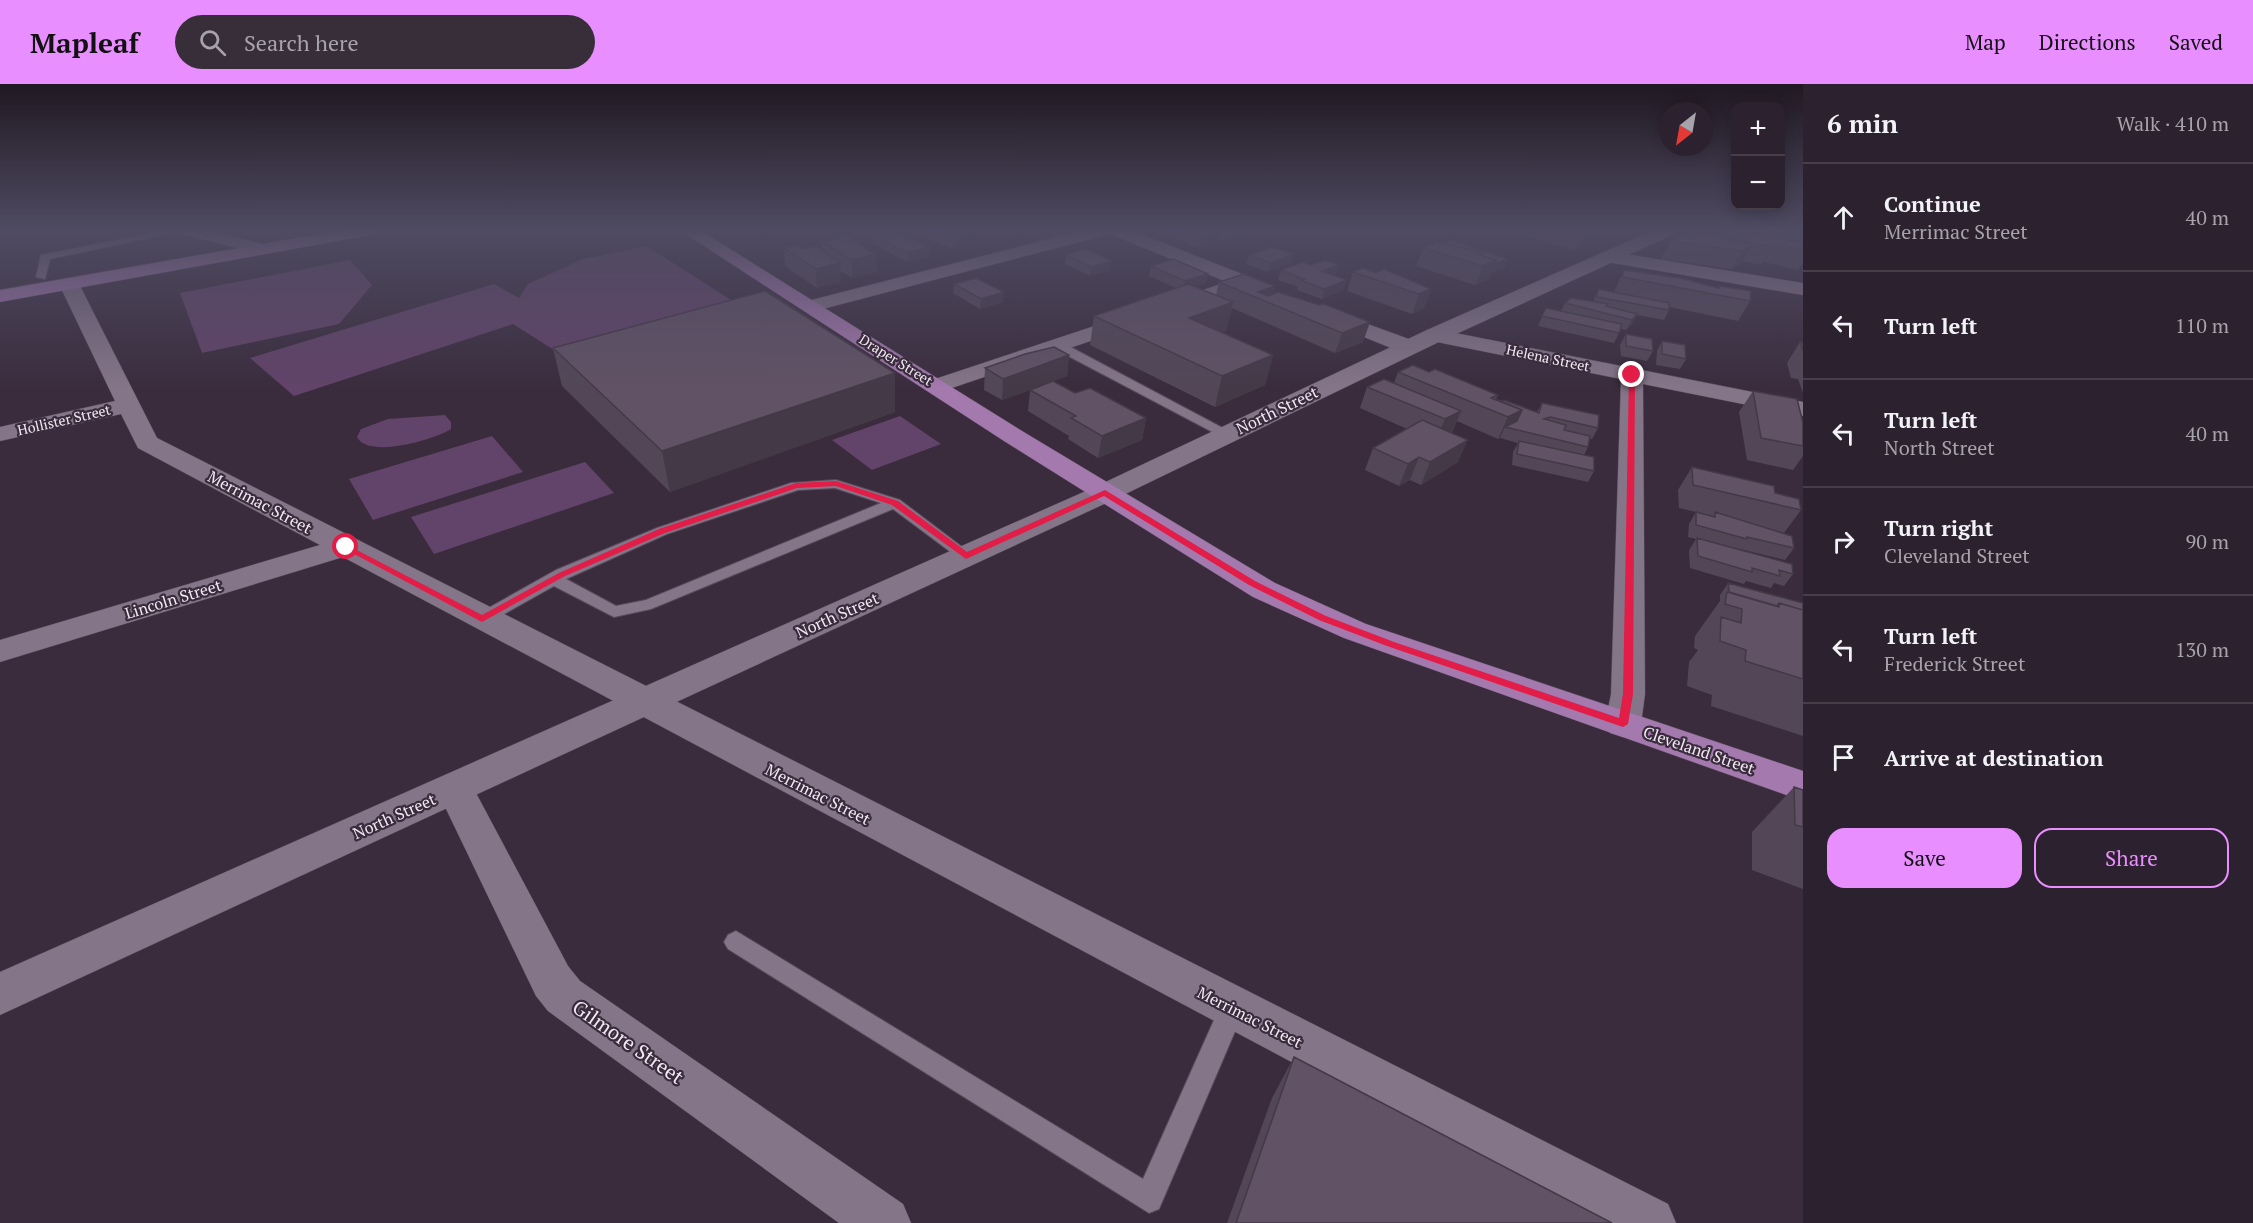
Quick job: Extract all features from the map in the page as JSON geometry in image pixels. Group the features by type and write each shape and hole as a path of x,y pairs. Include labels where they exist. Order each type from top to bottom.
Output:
{"main road":[{"path":"0,296 79,282"},
{"name":"Draper Street","path":"773,282 1105,493"},
{"name":"Cleveland Street","path":"1105,493 1252,583 1322,618 1803,786"}],"street":[{"path":"811,306 903,282"},
{"path":"1245,282 1267,291"},
{"path":"937,386 1245,282"},
{"name":"North Street","path":"0,994 1105,493 1409,347 1552,282"},
{"path":"1761,282 1803,289"},
{"name":"Merrimac Street","path":"69,284 147,444 642,703 1649,1223"},
{"path":"1310,308 1409,347"},
{"name":"Helena Street","path":"1435,335 1803,409"},
{"path":"1623,724 1628,684 1632,375"},
{"name":"Hollister Street","path":"0,434 129,405"},
{"name":"Lincoln Street","path":"0,651 346,547"},
{"name":"Gilmore Street","path":"455,788 552,981 564,996 884,1223"}],"lane":[{"path":"789,312 811,306"},
{"path":"1057,345 1227,434"},
{"path":"482,619 554,579 662,531 796,486 836,484 895,503 966,556"},
{"path":"554,579 614,612 651,604 895,503"},
{"path":"736,942 1149,1199 1232,1008"}],"shaded area":[{"path":"236,282 369,282 372,285 339,324 202,353 180,293"},
{"path":"532,282 703,282 736,303 554,350 513,324 294,396 250,358 494,284 519,298 528,284"},
{"path":"445,415 451,422 451,429 416,442 374,447 363,443 357,437 361,429 388,419"},
{"path":"900,416 941,444 872,470 832,440"},
{"path":"492,436 523,472 373,520 349,479"},
{"path":"585,462 614,493 434,554 411,517"}],"building":[{"path":"984,282 1004,292 981,299 954,284"},
{"path":"1219,282 1265,282 1275,286 1258,292 1268,296 1278,292 1319,305 1324,304 1370,322 1342,333"},
{"path":"1306,282 1341,282 1324,289"},
{"path":"1383,282 1415,282 1431,289 1419,294"},
{"path":"1649,282 1696,282 1719,288 1720,286 1751,291 1750,301"},
{"path":"1188,284 1233,302 1189,318 1273,355 1222,376 1094,316"},
{"path":"1598,289 1669,303 1669,310 1597,297"},
{"path":"765,291 895,373 662,451 553,348"},
{"path":"1571,298 1608,304 1606,306 1637,314 1632,320 1565,303"},
{"path":"1546,308 1622,324 1619,333 1542,316"},
{"path":"1626,334 1652,339 1653,351 1626,346"},
{"path":"1662,341 1685,345 1686,359 1662,354"},
{"path":"1054,347 1069,355 1003,379 985,368 1025,354"},
{"path":"1413,365 1429,372 1435,369 1498,395 1491,398 1522,410 1508,417 1398,372"},
{"path":"1384,379 1461,411 1445,419 1367,387"},
{"path":"1053,381 1075,393 1090,388 1146,418 1102,436 1071,418 1076,416 1030,390"},
{"path":"1753,391 1797,399 1803,423 1803,446 1761,438"},
{"path":"1504,400 1539,413 1542,403 1599,415 1598,428 1550,417 1544,419 1566,425 1564,430 1590,436 1588,447 1505,427 1517,421 1522,410 1501,401"},
{"path":"1422,420 1468,440 1430,462 1419,457 1408,464 1373,448"},
{"path":"1519,441 1594,457 1594,471 1517,454"},
{"path":"1692,467 1774,486 1775,493 1799,499 1801,510 1693,485"},
{"path":"1696,512 1715,517 1715,512 1792,536 1794,548 1747,537 1747,539 1696,525"},
{"path":"1697,538 1792,564 1793,574 1779,570 1780,576 1752,568 1752,572 1698,556"},
{"path":"1728,583 1803,603 1803,610 1779,603 1777,606 1729,592"},
{"path":"1727,592 1779,607 1779,603 1803,610 1803,679 1745,661 1746,650 1720,641 1721,617 1741,623 1742,609 1725,604"},
{"path":"1794,787 1803,790 1803,827 1795,825"},
{"path":"1294,1057 1612,1223 1236,1223"}],"route":[{"path":"346,547 482,619 562,574 662,531 796,486 836,484 895,503 966,556 1105,493 1264,590 1322,618 1623,724 1628,694 1632,375"}]}
